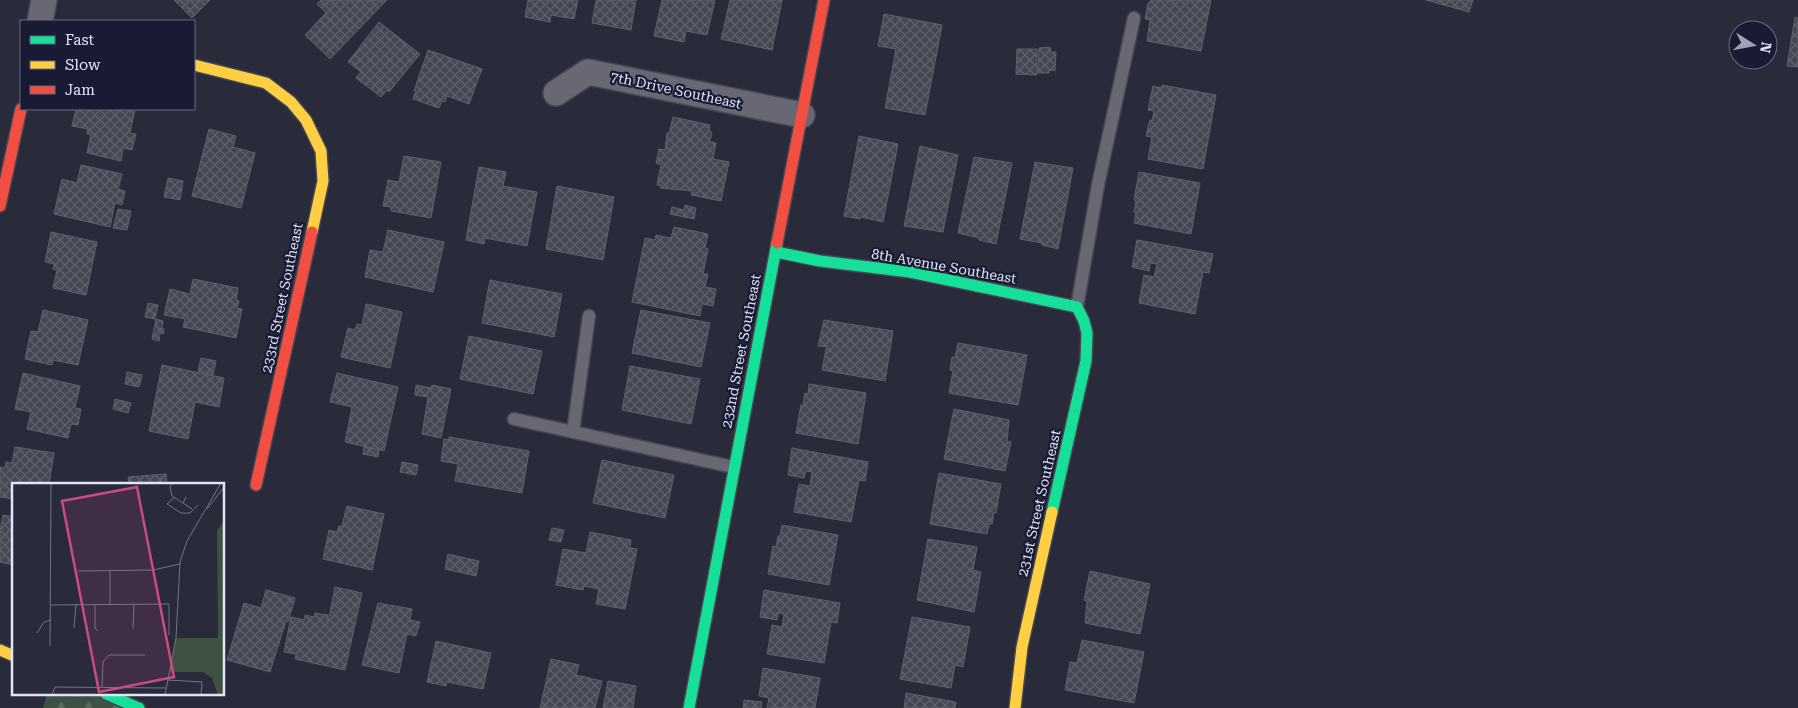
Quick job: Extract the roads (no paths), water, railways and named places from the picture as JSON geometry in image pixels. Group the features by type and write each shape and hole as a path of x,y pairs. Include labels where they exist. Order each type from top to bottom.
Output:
{"street":[{"path":"40,20 44,0"},
{"name":"232nd Street Southeast","path":"689,708 733,467 824,0"},
{"name":"233rd Street Southeast","path":"195,65 266,83 291,102 306,120 321,151 323,181 256,485"},
{"name":"7th Drive Southeast","path":"556,93 588,72 802,116"},
{"path":"0,206 21,110"},
{"name":"8th Avenue Southeast","path":"776,252 820,261 910,272 1077,307"},
{"name":"231st Street Southeast","path":"1015,708 1022,647 1086,362 1088,337 1085,322 1077,307"},
{"path":"0,650 12,655"},
{"path":"111,696 139,708"}],"lane":[{"path":"1077,307 1098,185 1134,18"},
{"path":"573,432 588,316"},
{"path":"514,419 733,467"}]}
